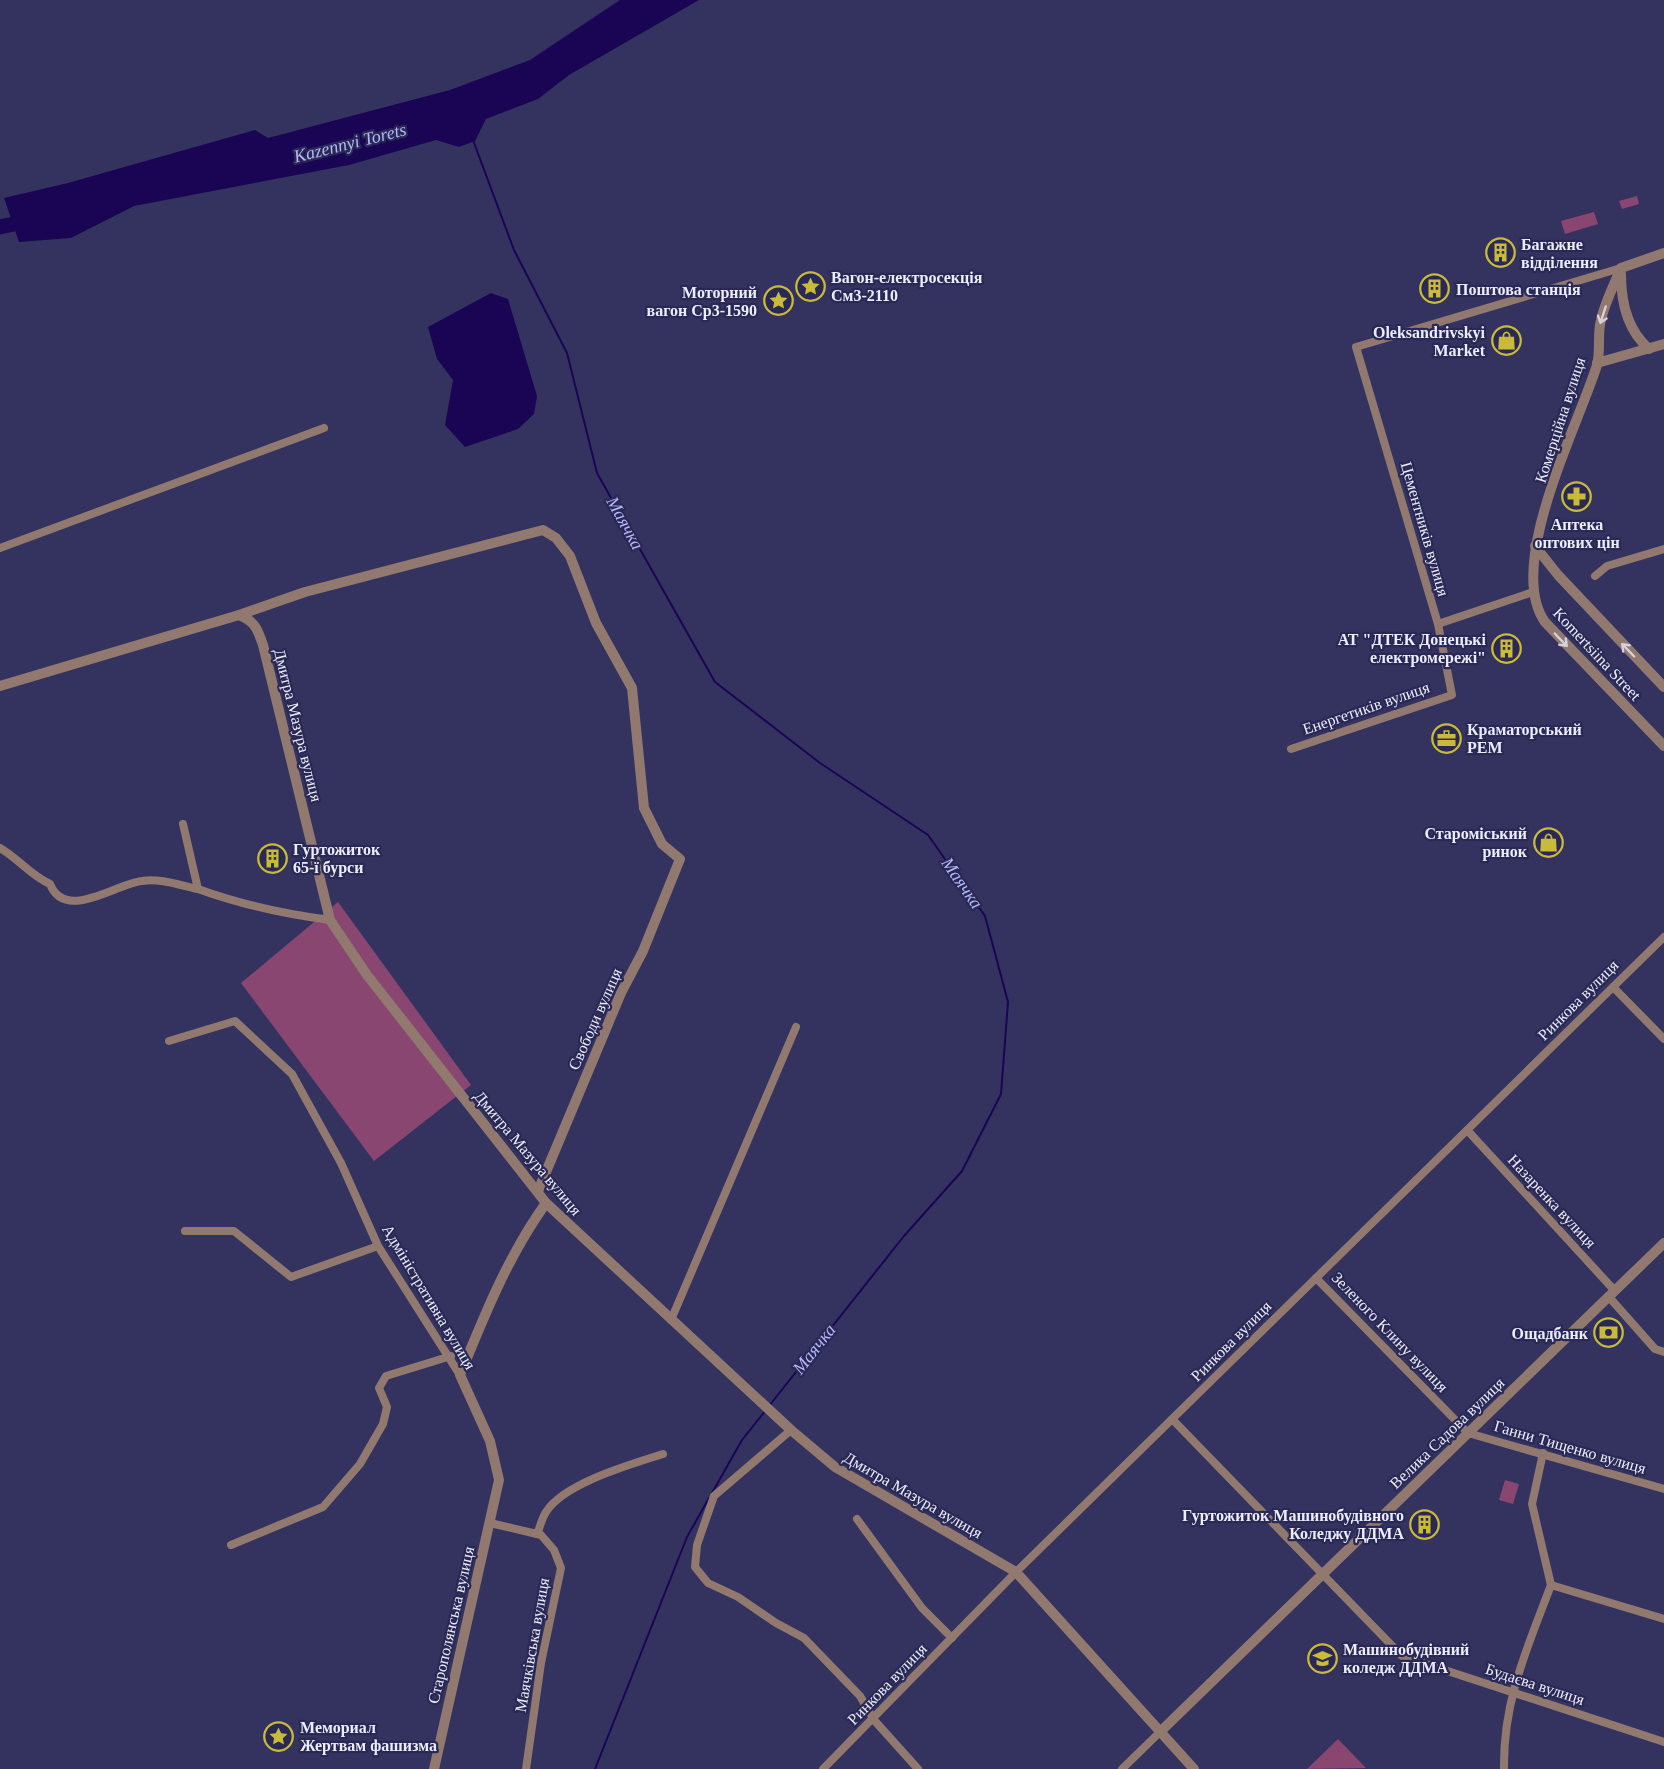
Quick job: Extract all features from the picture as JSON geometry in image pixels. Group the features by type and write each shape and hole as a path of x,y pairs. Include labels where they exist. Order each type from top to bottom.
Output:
{"street":[{"path":"1649,349 1637,337 1625,311 1621,296 1621,268 1664,253"},
{"name":"Цементників вулиця","path":"1533,592 1438,624 1356,347 1621,268"},
{"name":"Комерційна вулиця","path":"1532,570 1535,546 1577,413 1597,363 1601,320 1621,268"},
{"path":"1597,363 1664,344"},
{"path":"0,548 324,428"},
{"name":"Свободи вулиця","path":"239,615 305,592 543,530 550,532 570,556 596,623 632,688 644,808 662,844 680,859 643,951 621,993 538,1191"},
{"name":"Komertsiina Street","path":"1535,546 1558,575 1664,687"},
{"path":"1595,576 1607,566 1664,549"},
{"name":"Komertsiina Street","path":"1532,570 1535,606 1545,622 1664,746"},
{"path":"0,686 239,615"},
{"name":"Дмитра Мазура вулиця","path":"239,615 248,618 256,626 263,645 330,920 367,975 546,1203 787,1427 835,1467 1016,1572 1194,1769"},
{"name":"Енергетиків вулиця","path":"1291,749 1452,695 1438,624"},
{"path":"183,824 198,889"},
{"path":"0,848 22,862 33,877 50,884 54,894 62,899 88,899 142,881 160,880 198,889 237,903 284,914 330,920"},
{"name":"Ринкова вулиця","path":"823,1769 874,1720 1016,1572 1664,937"},
{"path":"1613,987 1664,1039"},
{"name":"Адміністративна вулиця","path":"169,1041 235,1021 292,1074 341,1163 378,1246 451,1356 490,1441 499,1480 490,1523"},
{"path":"671,1320 796,1027"},
{"name":"Назаренка вулиця","path":"1468,1131 1612,1294 1655,1349 1664,1352"},
{"path":"460,1375 502,1274 525,1233 546,1203"},
{"path":"185,1232 234,1230 291,1277 378,1246"},
{"name":"Велика Садова вулиця","path":"1122,1769 1664,1243"},
{"name":"Зеленого Клину вулиця","path":"1316,1278 1468,1433"},
{"path":"231,1545 323,1507 360,1464 383,1424 387,1407 380,1388 386,1376 451,1356"},
{"name":"Будаєва вулиця","path":"1173,1420 1402,1656 1664,1743"},
{"path":"787,1427 714,1496 697,1545 695,1567 708,1582 738,1597 776,1623 804,1638 860,1696 874,1720 918,1769"},
{"name":"Ганни Тищенко вулиця","path":"1468,1433 1664,1489"},
{"path":"1504,1769 1504,1735 1511,1692 1551,1585 1532,1504 1543,1453"},
{"path":"490,1523 537,1534 546,1511 576,1487 615,1468 663,1454"},
{"path":"857,1520 922,1608 952,1638"},
{"name":"Старополянська вулиця","path":"434,1769 490,1523"},
{"name":"Маячківська вулиця","path":"526,1769 541,1663 561,1568 554,1550 537,1534"},
{"path":"1551,1585 1664,1619"}],"shaded area":[{"path":"1637,196 1639,204 1622,209 1619,201"},
{"path":"1594,212 1598,224 1565,234 1561,221"},
{"path":"338,902 471,1085 374,1161 241,983"},
{"path":"1505,1480 1519,1484 1513,1504 1499,1500"},
{"path":"1338,1739 1366,1768 1307,1769"}],"water":[{"path":"620,0 699,0 569,75 538,99 486,119 475,141 459,147 436,140 349,165 134,206 71,238 19,242 4,198 68,183 255,130 268,138 450,90 530,60"},
{"path":"491,293 508,299 537,396 534,414 518,429 465,447 445,425 453,380 437,359 428,327"}],"waterway":[{"name":"Маячка","path":"473,140 514,250 567,353 597,473 715,682 820,763 928,835 985,916 1008,1002 1001,1094 962,1171 904,1236 769,1406"},
{"name":"Kazennyi Torets","path":"0,227 33,220"},
{"name":"Маячка","path":"712,1493 742,1440 766,1410"},
{"name":"Маячка","path":"595,1769 687,1537 709,1498"}],"place":[{"name":"Багажне відділення","path":"1500,253"},
{"name":"Вагон-електросекція См3-2110","path":"810,286"},
{"name":"Поштова станція","path":"1435,289"},
{"name":"Моторний вагон Ср3-1590","path":"778,301"},
{"name":"Oleksandrivskyi Market","path":"1506,341"},
{"name":"Аптека оптових цін","path":"1577,496"},
{"name":"АТ \"ДТЕК Донецькі електромережі\"","path":"1507,648"},
{"name":"Краматорський РЕМ","path":"1446,738"},
{"name":"Староміський ринок","path":"1548,842"},
{"name":"Гуртожиток 65-ї бурси","path":"272,858"},
{"name":"Ощадбанк","path":"1609,1333"},
{"name":"Гуртожиток Машинобудівного Коледжу ДДМА","path":"1425,1524"},
{"name":"Машинобудівний коледж ДДМА","path":"1322,1658"},
{"name":"Мемориал Жертвам фашизма","path":"279,1736"}]}
